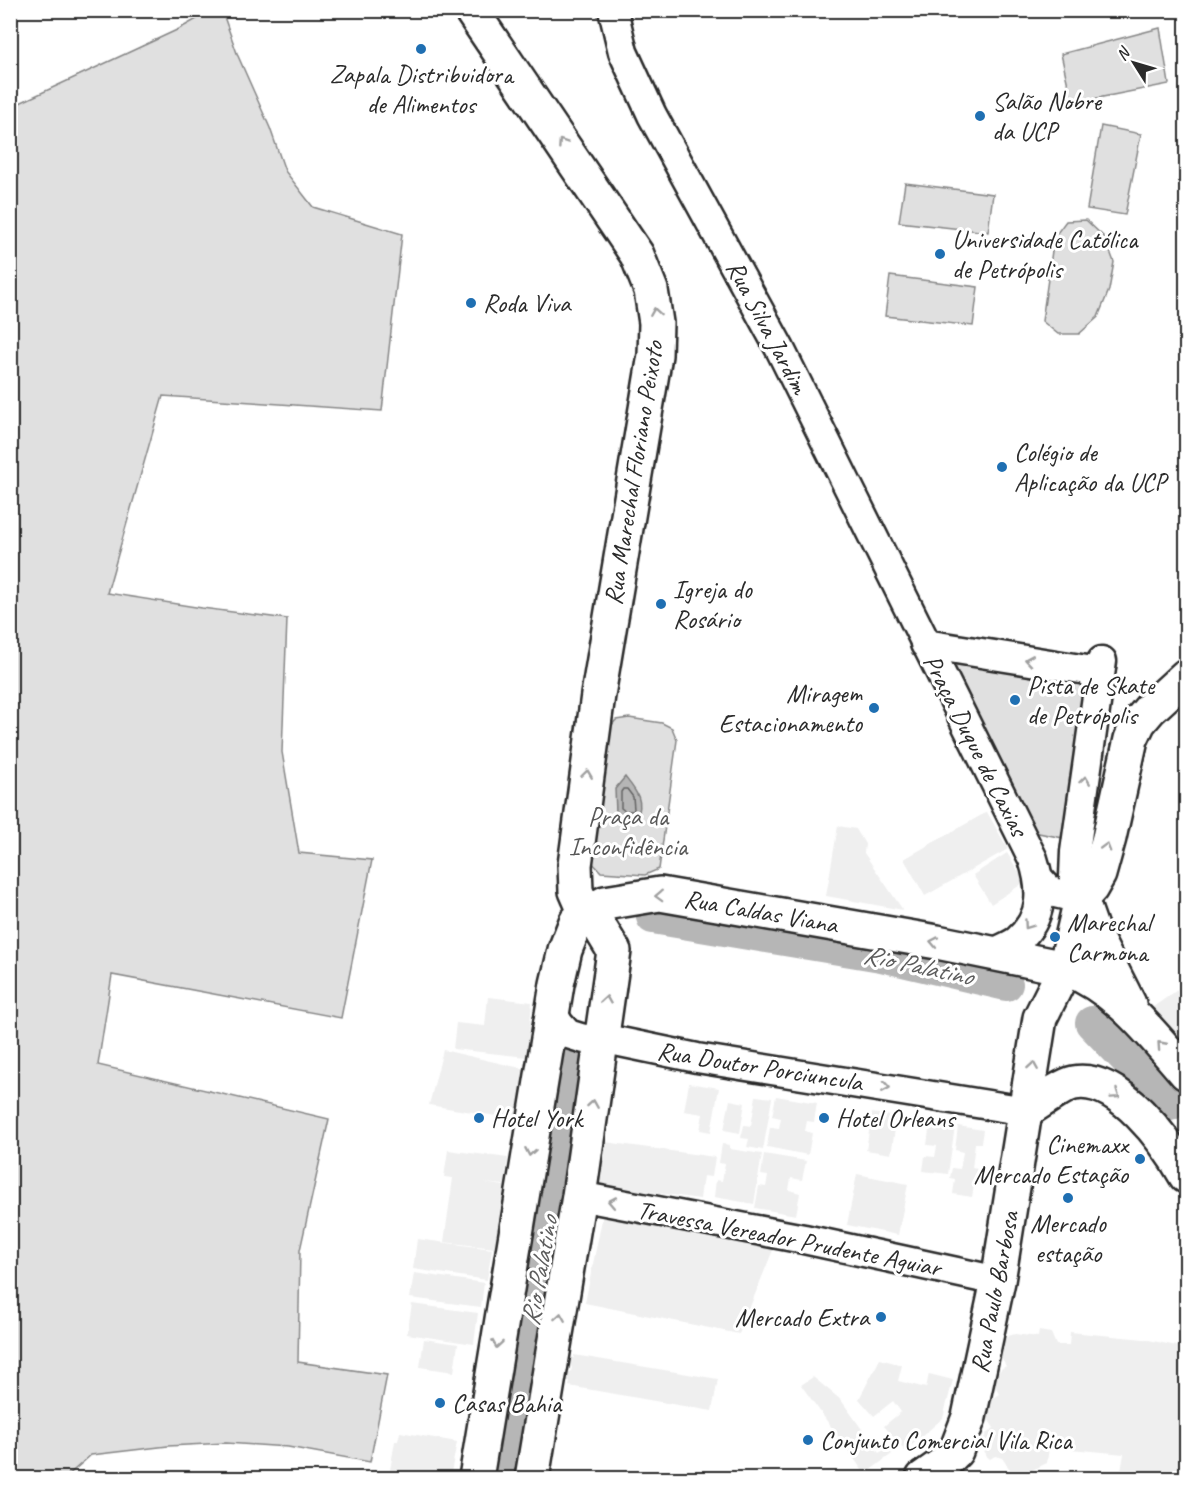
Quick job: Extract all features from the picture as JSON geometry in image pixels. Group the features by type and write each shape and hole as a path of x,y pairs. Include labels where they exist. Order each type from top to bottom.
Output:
{"main road":[{"name":"Rua Marechal Floriano Peixoto","path":"471,10 637,255 651,290 657,323 655,355 598,695 574,865 576,891 586,914"},
{"path":"1040,1018 1065,968 1082,899 1098,874 1109,838 1131,739 1139,722 1150,709 1186,676"},
{"name":"Rua Caldas Viana","path":"586,914 605,903 660,894 937,942 1065,968 1083,975 1106,989 1135,1016"},
{"path":"1082,899 1093,933 1135,1016 1186,1073"},
{"path":"476,1479 552,1012 565,950 576,922 586,914 597,923 614,951 579,1196 532,1479"},
{"path":"1000,956 1027,981 1040,1018"},
{"name":"Rua Paulo Barbosa","path":"923,1479 956,1451 969,1418 998,1281 1040,1018"},
{"path":"546,1052 559,1047 584,1050 600,1048"},
{"path":"1026,1111 1073,1083 1094,1083 1117,1095 1153,1127 1172,1151 1186,1176"}],"street":[{"name":"Rua Silva Jardim","path":"613,10 623,52 652,115 780,349 849,485 925,644"},
{"name":"Praça Duque de Caxias","path":"925,644 1096,671 1075,852 1074,876 1082,899"},
{"name":"Praça Duque de Caxias","path":"925,644 1037,870"},
{"path":"1037,870 1058,867 1069,861 1075,852"},
{"path":"1037,870 1051,892 1082,899"},
{"path":"1000,956 1016,941 1040,908 1037,870"},
{"name":"Rua Doutor Porciuncula","path":"552,1012 568,1034 584,1039 600,1048 697,1058 1026,1111"},
{"name":"Travessa Vereador Prudente Aguiar","path":"579,1196 804,1239 998,1281"}],"shaded area":[{"path":"987,812 1008,849 925,896 904,859"},
{"path":"838,826 856,829 865,844 864,853 903,910 826,896"},
{"path":"1007,853 1025,882 991,904 973,875"},
{"path":"1186,984 1186,1029 1173,1038 1153,1007"},
{"path":"488,997 532,1002 527,1057 453,1049 456,1023 485,1026"},
{"path":"443,1050 525,1069 515,1119 429,1105"},
{"path":"689,1083 719,1088 711,1132 700,1130 703,1114 684,1111"},
{"path":"756,1096 772,1098 763,1150 747,1147 749,1139 741,1138 744,1125 751,1126"},
{"path":"776,1096 817,1103 814,1122 807,1121 805,1131 812,1133 808,1155 767,1147 770,1127 779,1128 781,1118 772,1116"},
{"path":"730,1100 745,1103 740,1133 724,1130"},
{"path":"872,1113 897,1117 891,1154 866,1150"},
{"path":"930,1123 955,1126 948,1174 923,1171 925,1156 935,1157 937,1146 927,1145"},
{"path":"958,1126 983,1130 981,1143 975,1143 972,1168 977,1169 972,1197 953,1194 955,1179 950,1178 952,1168 960,1169 963,1152 955,1150"},
{"path":"605,1142 715,1157 712,1177 703,1176 700,1199 599,1185"},
{"path":"722,1144 730,1145 730,1149 762,1154 754,1204 714,1197 716,1180 722,1181 725,1164 719,1163"},
{"path":"448,1150 508,1158 504,1185 484,1183 504,1186 495,1248 444,1242 453,1178 444,1177"},
{"path":"764,1154 806,1161 802,1180 791,1178 789,1190 800,1193 796,1215 755,1208 759,1186 766,1187 768,1176 761,1175"},
{"path":"857,1174 908,1184 898,1235 847,1225"},
{"path":"605,1205 775,1245 739,1334 585,1303"},
{"path":"417,1239 492,1249 487,1280 413,1269"},
{"path":"414,1273 484,1283 481,1307 410,1298"},
{"path":"412,1304 478,1313 474,1344 407,1334"},
{"path":"1039,1331 1051,1333 1056,1345 1069,1345 1070,1332 1144,1339 1186,1348 1186,1476 1121,1471 1124,1454 1049,1447 1047,1463 1016,1478 1002,1458 995,1456 990,1459 985,1455 983,1441 986,1434 994,1428 987,1413 992,1399 1000,1394 994,1385 995,1378 1006,1366 1000,1356 1004,1341 1008,1336 1015,1334 1038,1337"},
{"path":"424,1339 458,1344 454,1372 420,1367"},
{"path":"574,1355 718,1379 712,1411 569,1386 570,1381 565,1381 566,1372 571,1372 572,1367 567,1366 569,1357 574,1358"},
{"path":"880,1359 902,1365 898,1381 926,1388 929,1374 953,1380 943,1418 905,1451 884,1426 901,1412 893,1401 874,1416 859,1399"},
{"path":"813,1377 841,1400 879,1453 887,1448 892,1454 865,1474 801,1385"},
{"path":"400,1432 457,1442 450,1478 394,1478 389,1476 395,1441 398,1441"}],"green space":[{"path":"211,11 222,11 285,171 313,207 402,234 382,411 163,396 107,593 287,619 282,752 299,853 372,860 341,1018 112,975 98,1065 329,1119 300,1250 298,1362 387,1375 370,1462 288,1447 226,1443 168,1446 91,1455 65,1478 11,1478 11,107 179,29"},
{"path":"1160,28 1169,84 1072,103 1061,54"},
{"path":"1101,126 1141,134 1125,215 1087,209"},
{"path":"905,183 993,194 988,232 899,222"},
{"path":"1086,220 1105,238 1114,262 1109,290 1098,317 1079,334 1058,334 1042,321 1054,237 1066,221"},
{"path":"890,276 978,287 973,326 885,316"},
{"path":"938,652 1086,678 1063,838 1029,831"},
{"name":"Praça da Inconfidência","path":"629,718 662,723 672,728 677,740 659,869 645,875 601,872 589,859 606,732 616,720"}],"water":[{"path":"625,777 639,801 637,818 622,817 616,812 615,789"}],"waterway":[{"name":"Rio Palatino","path":"653,917 881,955 1006,984"},
{"name":"Rio Palatino","path":"1092,1023 1170,1104"},
{"name":"Rio Palatino","path":"504,1478 574,1063"}],"place":[{"name":"Zapala Distribuidora de Alimentos","path":"421,49"},
{"name":"Salão Nobre da UCP","path":"980,116"},
{"name":"Universidade Católica de Petrópolis","path":"940,254"},
{"name":"Roda Viva","path":"471,303"},
{"name":"Colégio de Aplicação da UCP","path":"1002,467"},
{"name":"Igreja do Rosário","path":"661,604"},
{"name":"Pista de Skate de Petrópolis","path":"1015,700"},
{"name":"Miragem Estacionamento","path":"874,708"},
{"name":"Marechal Carmona","path":"1055,937"},
{"name":"Hotel York","path":"479,1118"},
{"name":"Hotel Orleans","path":"824,1118"},
{"name":"Cinemaxx Mercado Estação","path":"1140,1159"},
{"name":"Mercado estação","path":"1068,1198"},
{"name":"Mercado Extra","path":"881,1317"},
{"name":"Casas Bahia","path":"440,1403"},
{"name":"Conjunto Comercial Vila Rica","path":"808,1440"}]}
